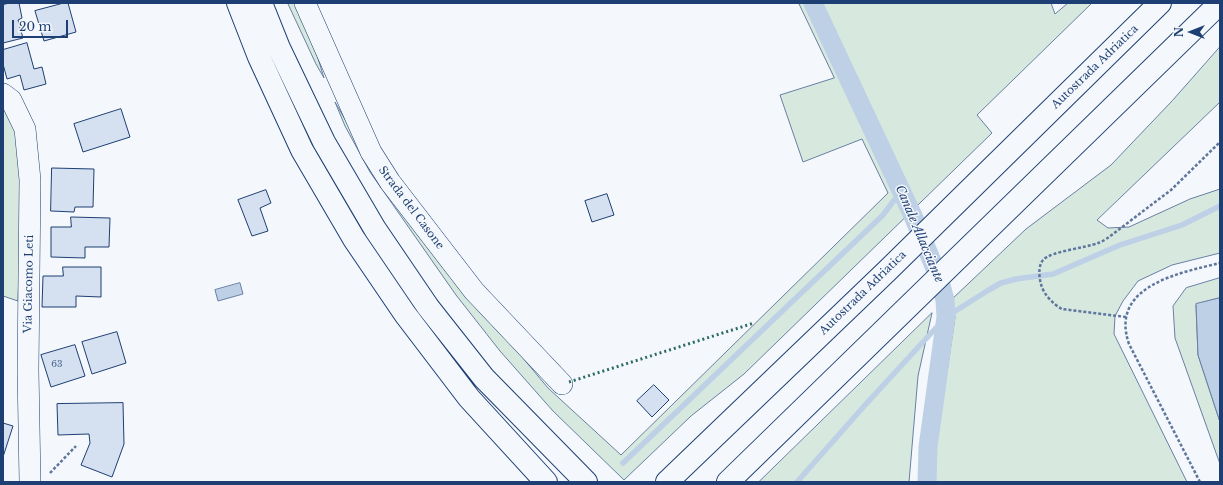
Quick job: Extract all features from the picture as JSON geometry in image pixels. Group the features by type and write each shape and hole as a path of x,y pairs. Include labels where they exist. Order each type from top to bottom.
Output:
{"highway":[{"path":"238,3 258,57 302,150 354,239 405,314 469,398 546,482"},
{"path":"262,3 279,48 324,142 375,230 428,307 484,378 586,482"},
{"name":"Autostrada Adriatica","path":"667,482 887,271 1160,3"},
{"path":"732,477 1220,3"}],"street":[{"name":"Strada del Casone","path":"304,3 370,152 390,182 474,290 562,384"},
{"name":"Via Giacomo Leti","path":"3,94 11,100 25,129 30,180 28,370 39,479"}],"path":[{"path":"1126,317 1062,309 1056,306 1042,289 1040,271 1042,262 1049,256 1099,243 1109,237 1171,190 1220,142"},
{"path":"1200,482 1129,344 1125,328 1126,317 1137,296 1159,280 1220,262"},
{"path":"39,479 76,446"}],"shaded area":[{"path":"288,3 295,3 296,5 317,55 324,78 316,64"},
{"path":"799,3 1051,3 1055,14 1068,3 1092,3 977,115 992,133 744,374 691,416 624,480 553,411 500,351 456,295 370,172 345,126 335,102 375,171 507,339 548,388 621,455 888,193 862,139 803,162 780,95 834,78"},
{"path":"1220,47 1220,102 1097,220 1108,228 1129,227 1190,199 1220,189 1220,253 1172,265 1138,281 1123,301 1115,316 1114,334 1187,482 934,482 936,447 955,317 950,301 1026,229 1111,165 1172,101"},
{"path":"3,104 17,133 22,184 18,301 3,296"},
{"path":"1220,278 1220,298 1196,305 1198,355 1220,422 1220,464 1175,338 1173,306 1186,288"},
{"path":"932,313 918,376 909,482 759,482"}],"water":[{"path":"240,283 243,294 218,301 215,290"},
{"path":"1220,298 1220,422 1198,355 1196,304"}],"building":[{"path":"19,3 22,18 18,20 23,38 3,43 3,5"},
{"path":"68,3 76,32 44,41 35,11"},
{"path":"27,43 34,69 42,67 46,84 24,90 20,75 7,79 3,64 3,50"},
{"path":"121,109 130,137 83,152 74,124"},
{"path":"52,168 94,169 93,207 75,207 74,212 51,211"},
{"path":"266,190 271,203 260,208 268,231 252,236 238,200"},
{"path":"607,194 614,215 592,222 585,201"},
{"path":"71,217 110,218 109,247 85,247 85,258 51,257 51,227 71,227"},
{"path":"63,267 101,267 101,297 76,296 76,307 42,307 43,276 63,276"},
{"path":"117,332 126,363 92,374 82,342"},
{"path":"75,345 85,376 51,387 41,355"},
{"path":"654,385 669,400 652,417 637,401"},
{"path":"123,403 124,444 112,477 81,465 90,443 89,434 58,435 57,404"},
{"path":"3,423 13,426 3,457"}],"waterway":[{"name":"Canale Allacciante","path":"813,3 913,216 939,278 945,300 946,317 928,447 927,482"},
{"path":"623,463 883,215 901,191"},
{"path":"797,482 946,317 1001,283 1016,279 1053,274 1120,245 1182,225 1220,206"}],"hedge":[{"path":"569,382 754,323"}]}
